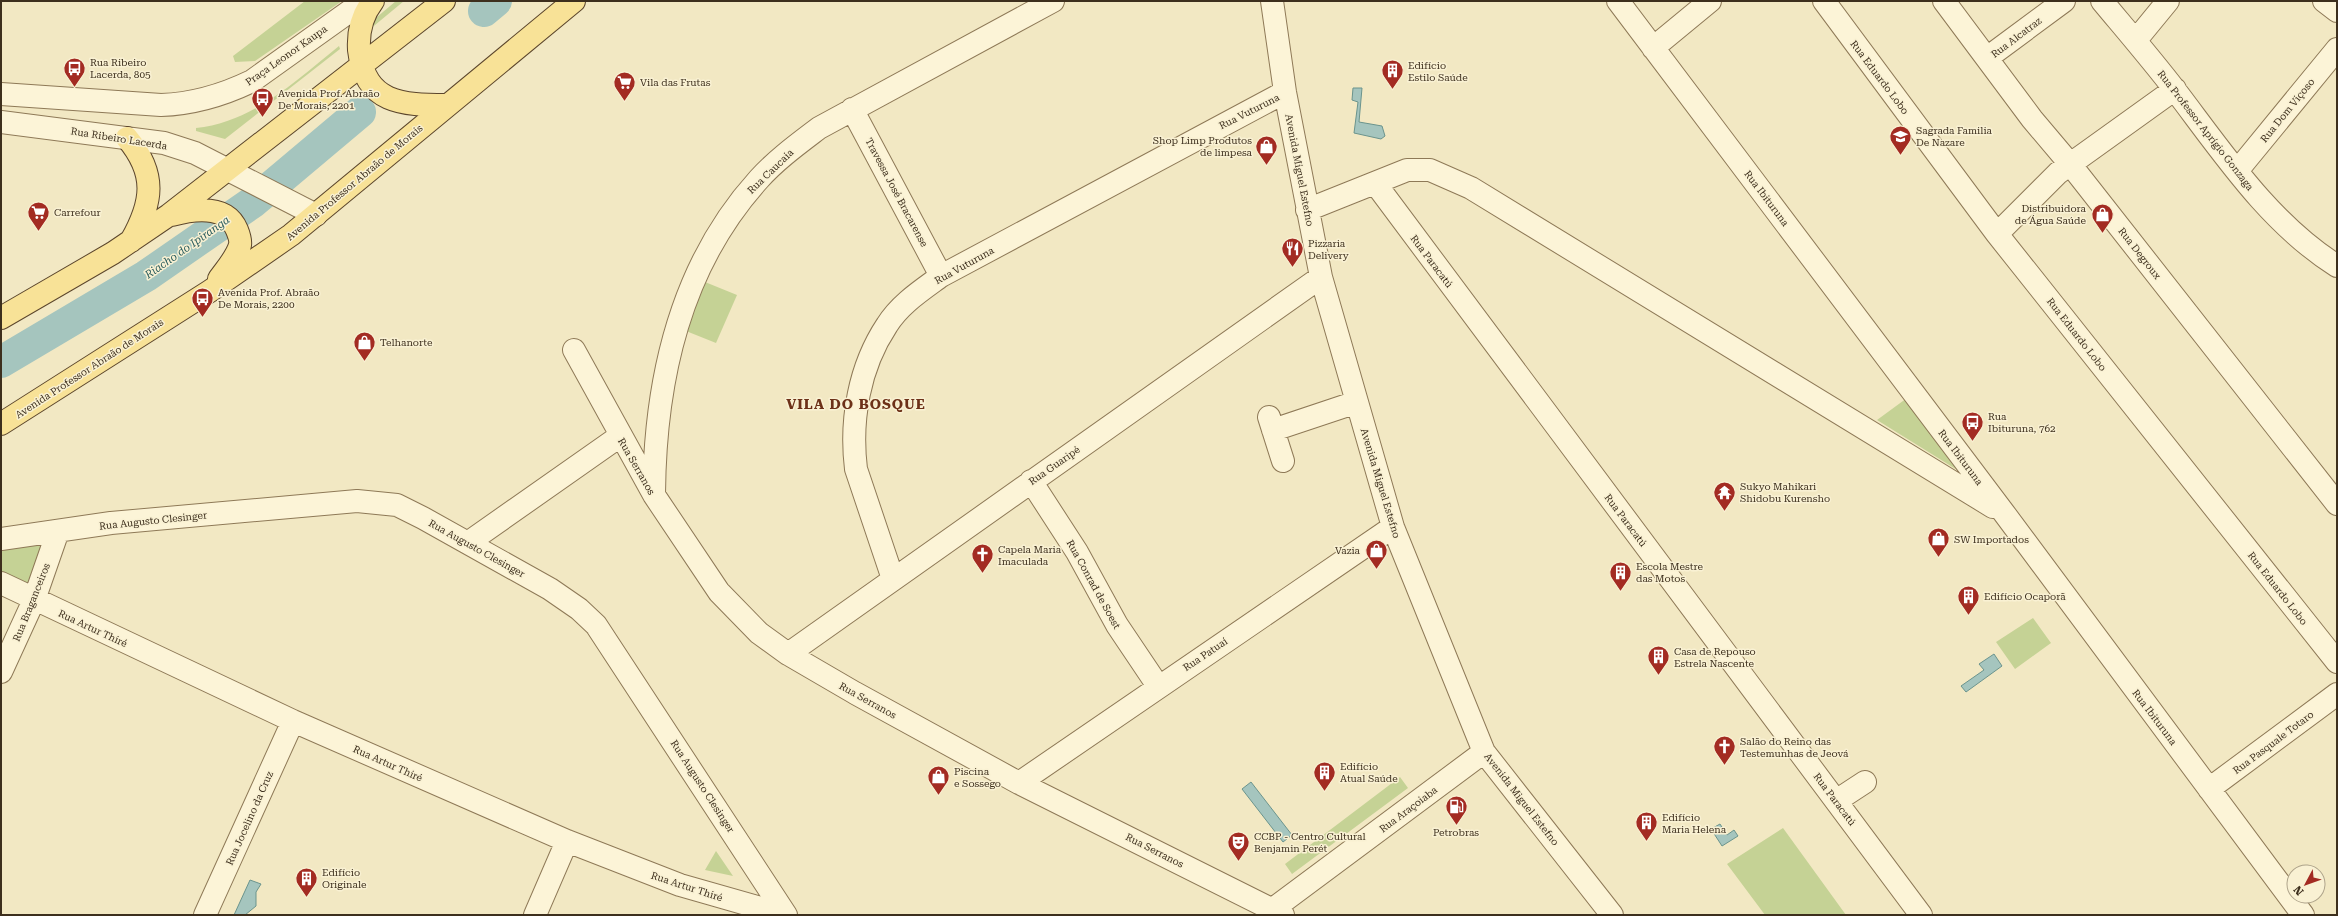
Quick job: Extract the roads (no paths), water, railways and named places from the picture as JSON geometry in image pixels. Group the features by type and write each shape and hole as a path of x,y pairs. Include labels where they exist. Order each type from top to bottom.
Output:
{"main road":[{"path":"373,1 361,26 359,42 363,70 370,84 383,95 400,102 447,105"},
{"path":"1,318 130,241 235,172 363,70 444,1"},
{"name":"Avenida Professor Abraão de Morais","path":"1,424 210,291 316,215 574,1"},
{"path":"127,138 140,153 149,176 149,186 142,221 130,241"},
{"path":"169,215 188,211 207,210 222,213 232,220 236,227 240,237 240,245 234,258 210,291"}],"street":[{"name":"Praça Leonor Kaupa","path":"1,94 141,104 180,104 233,90 252,81 364,1"},
{"name":"Rua Caucaia","path":"654,495 654,444 670,347 680,313 716,236 741,200 760,178 792,149 819,128 1053,1"},
{"name":"Avenida Miguel Estefno","path":"1272,1 1285,92 1321,277 1393,527 1484,752 1606,913"},
{"name":"Rua Ibituruna","path":"1618,1 2004,513 2303,915"},
{"path":"1653,48 1710,1"},
{"name":"Rua Eduardo Lobo","path":"1824,1 1997,234 2337,662"},
{"name":"Rua Degroux","path":"1944,1 2032,119 2070,164 2337,504"},
{"name":"Rua Alcatraz","path":"1986,58 2064,1"},
{"name":"Rua Professor Aprígio Gonzaga","path":"2102,1 2136,40 2175,89 2237,171 2299,238 2337,266"},
{"path":"2136,40 2168,1"},
{"path":"2324,1 2337,11"},
{"name":"Rua Dom Viçoso","path":"2237,171 2337,49"},
{"path":"1997,234 2052,178 2175,89"},
{"name":"Rua Vuturuna","path":"893,579 856,469 854,450 856,404 874,349 887,324 906,303 942,276 1285,92"},
{"name":"Travessa José Bracarense","path":"852,109 942,276"},
{"name":"Rua Ribeiro Lacerda","path":"1,122 127,138 164,144 189,151 235,172 316,215"},
{"path":"1307,210 1407,170 1430,170 1471,188 2004,513"},
{"name":"Rua Paracatú","path":"1375,183 1921,915"},
{"name":"Rua Guaripé","path":"788,654 1321,277"},
{"name":"Rua Serranos","path":"574,350 620,436 654,495 720,592 759,633 788,654 1019,783 1278,912"},
{"path":"1283,461 1271,424 1357,402"},
{"path":"469,542 620,436"},
{"name":"Rua Conrad de Soest","path":"1031,481 1077,552 1117,625 1158,686"},
{"name":"Rua Augusto Clesinger","path":"1,539 111,523 357,501 397,506 469,542 550,589 579,609 596,625 786,915"},
{"name":"Rua Patuaí","path":"1019,783 1158,686 1393,527"},
{"name":"Rua Braganceiros","path":"1,672 34,600 58,531"},
{"name":"Rua Artur Thiré","path":"1,584 293,721 567,841 680,885 786,915"},
{"name":"Rua Pasquale Totaro","path":"2209,789 2337,694"},
{"name":"Rua Jocelino da Cruz","path":"205,915 293,721"},
{"name":"Rua Araçoiaba","path":"1278,912 1484,752"},
{"path":"1836,801 1865,782"},
{"path":"535,915 567,841"}],"water":[{"path":"1353,88 1362,88 1359,122 1382,126 1385,136 1381,139 1354,133 1358,102 1352,100"},
{"path":"1994,654 2002,666 1966,692 1961,686 1984,670 1979,664"},
{"path":"1251,782 1292,835 1283,842 1242,789"},
{"path":"1720,824 1727,835 1734,830 1738,836 1722,846 1711,829"},
{"path":"250,880 261,884 256,892 256,906 245,915 234,915"}],"waterway":[{"name":"Riacho do Ipiranga","path":"484,11 496,1"},
{"name":"Riacho do Ipiranga","path":"1,362 146,276 253,202 360,112"}],"place":[{"name":"Rua Ribeiro Lacerda, 805","path":"75,88"},
{"name":"Edifício Estilo Saúde","path":"1393,90"},
{"name":"Vila das Frutas","path":"625,102"},
{"name":"Avenida Prof. Abraão De Morais, 2201","path":"262,118"},
{"name":"Sagrada Familia De Nazare","path":"1901,156"},
{"name":"Shop Limp Produtos de limpesa","path":"1267,166"},
{"name":"Carrefour","path":"39,232"},
{"name":"Distribuidora de Água Saúde","path":"2102,234"},
{"name":"Pizzaria Delivery","path":"1293,268"},
{"name":"Avenida Prof. Abraão De Morais, 2200","path":"202,318"},
{"name":"Telhanorte","path":"364,362"},
{"name":"Rua Ibituruna, 762","path":"1973,442"},
{"name":"Sukyo Mahikari Shidobu Kurensho","path":"1725,512"},
{"name":"SW Importados","path":"1938,558"},
{"name":"Vazia","path":"1376,570"},
{"name":"Capela Maria Imaculada","path":"982,574"},
{"name":"Escola Mestre das Motos","path":"1621,592"},
{"name":"Edifício Ocaporã","path":"1968,616"},
{"name":"Casa de Repouso Estrela Nascente","path":"1659,676"},
{"name":"Salão do Reino das Testemunhas de Jeová","path":"1724,766"},
{"name":"Edifício Atual Saúde","path":"1325,792"},
{"name":"Piscina e Sossego","path":"939,796"},
{"name":"Petrobras","path":"1456,826"},
{"name":"Edifício Maria Helena","path":"1646,842"},
{"name":"CCBP - Centro Cultural Benjamin Perét","path":"1239,862"},
{"name":"Edifício Originale","path":"307,898"}],"district":[{"name":"VILA DO BOSQUE","path":"856,404"}]}
